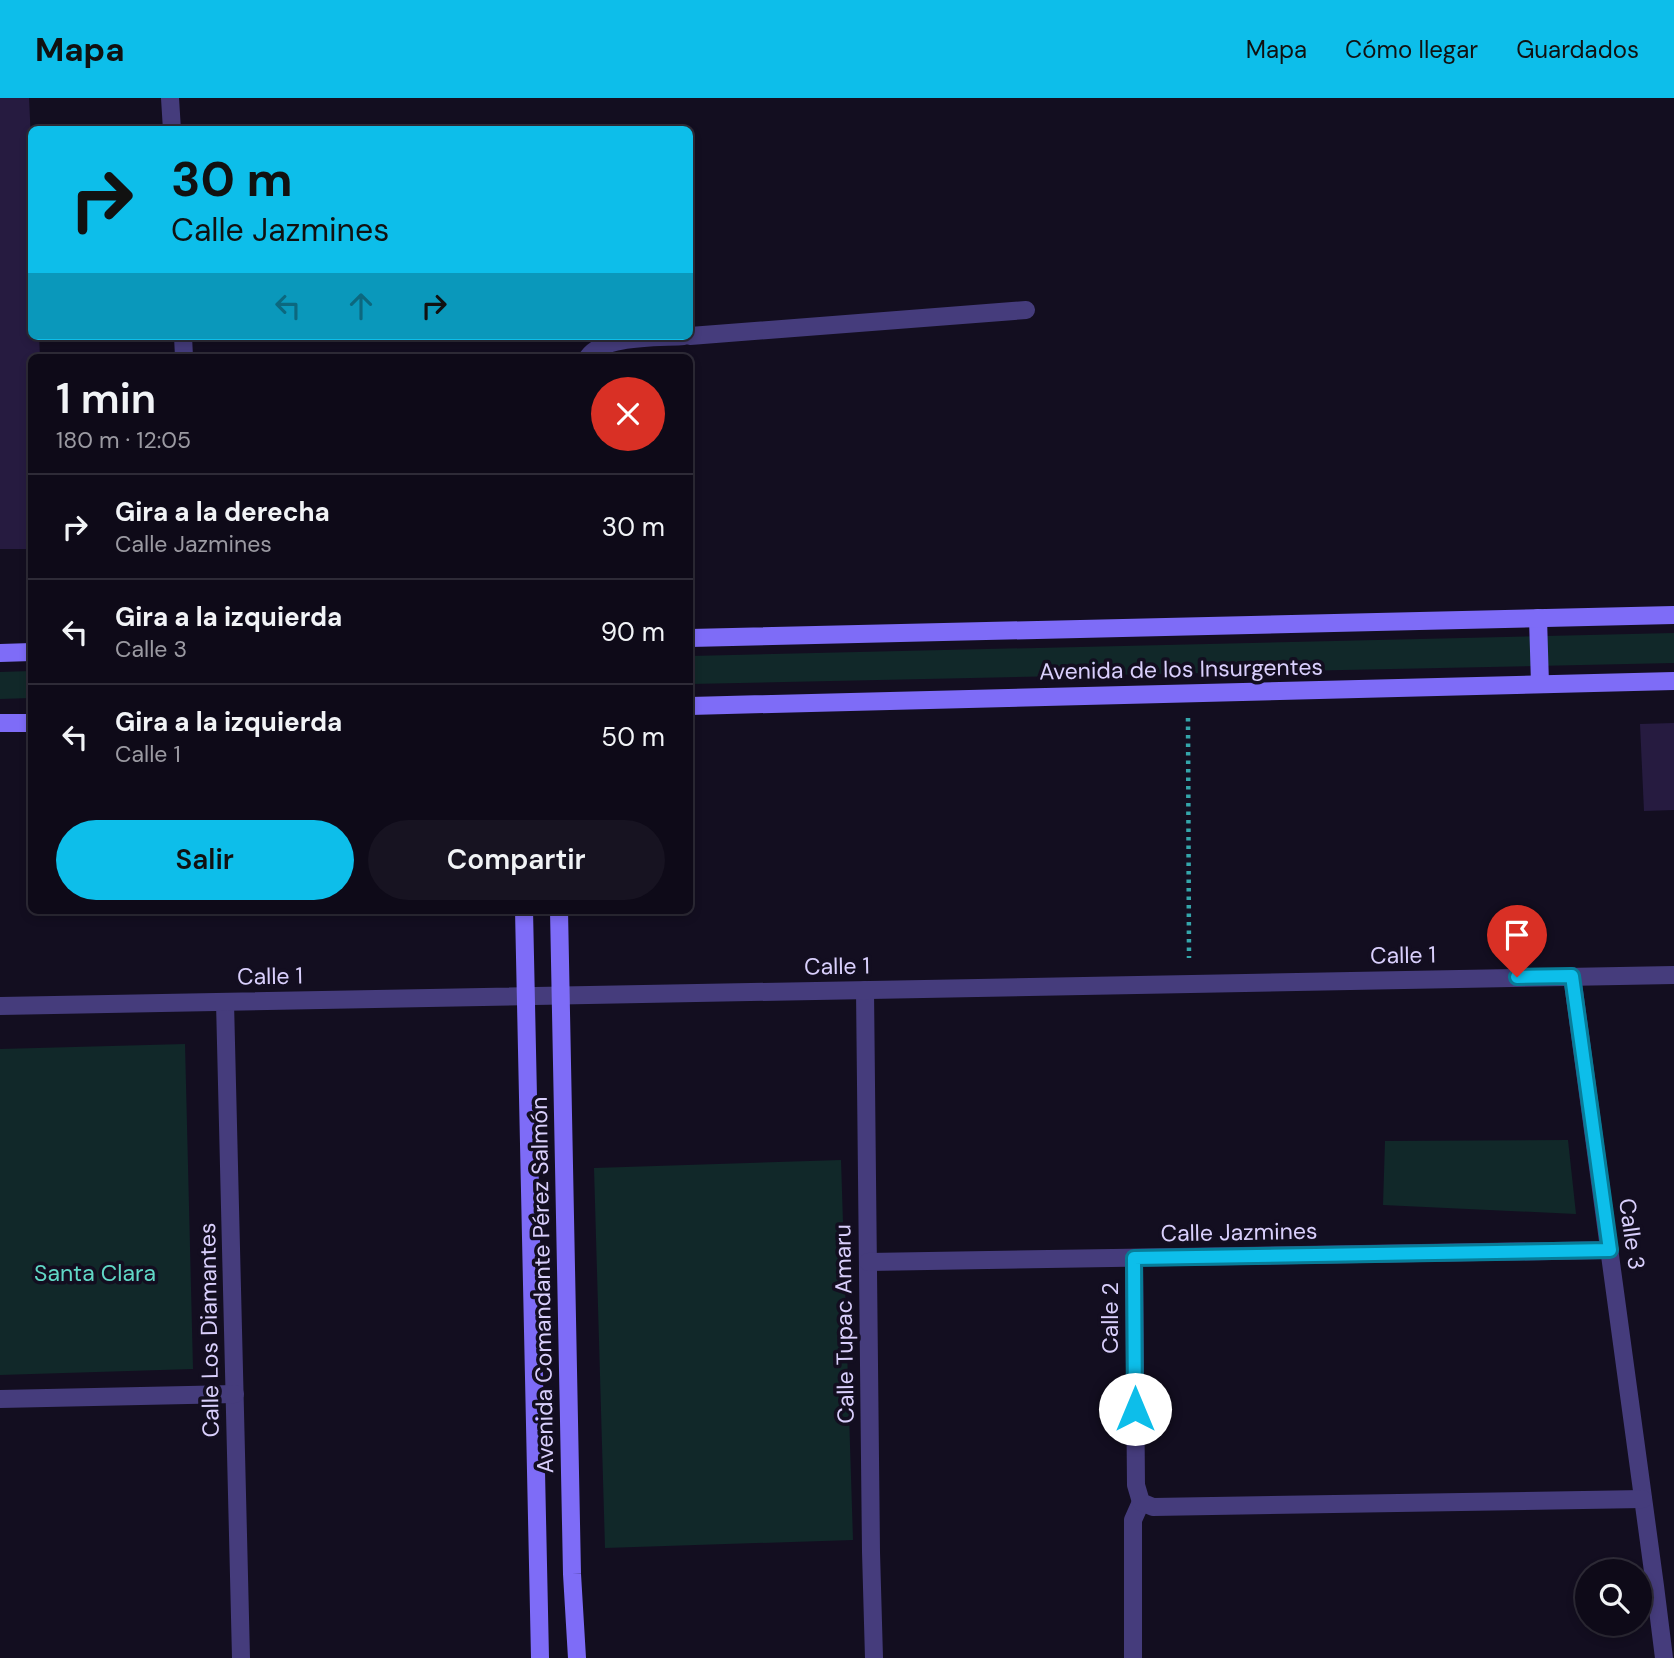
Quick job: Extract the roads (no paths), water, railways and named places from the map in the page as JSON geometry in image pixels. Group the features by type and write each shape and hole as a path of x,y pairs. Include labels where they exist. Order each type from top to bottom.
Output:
{"main road":[{"name":"Avenida de los Insurgentes","path":"693,638 1674,615"},
{"path":"1538,618 1540,684"},
{"path":"0,653 28,652"},
{"name":"Avenida de los Insurgentes","path":"693,706 1674,681"},
{"path":"0,723 28,723"},
{"name":"Avenida Comandante Pérez Salmón","path":"524,914 540,1658"},
{"name":"Avenida Comandante Pérez Salmón","path":"559,914 572,1574 577,1658"}],"street":[{"path":"170,98 172,126"},
{"path":"693,336 1026,310"},
{"path":"590,354 616,341 630,340"},
{"name":"Calle 1","path":"0,1006 1674,975"},
{"name":"Calle 3","path":"1572,976 1664,1658"},
{"name":"Calle Tupac Amaru","path":"865,989 874,1658"},
{"name":"Calle Los Diamantes","path":"225,1002 241,1658"},
{"name":"Calle Jazmines","path":"868,1262 1610,1250"},
{"name":"Calle 2","path":"1134,1258 1136,1485 1141,1502"},
{"path":"0,1399 235,1394"},
{"path":"1133,1658 1133,1520 1141,1502 1153,1507 1643,1499"}],"park label":[{"name":"Santa Clara","path":"95,1273"}]}
